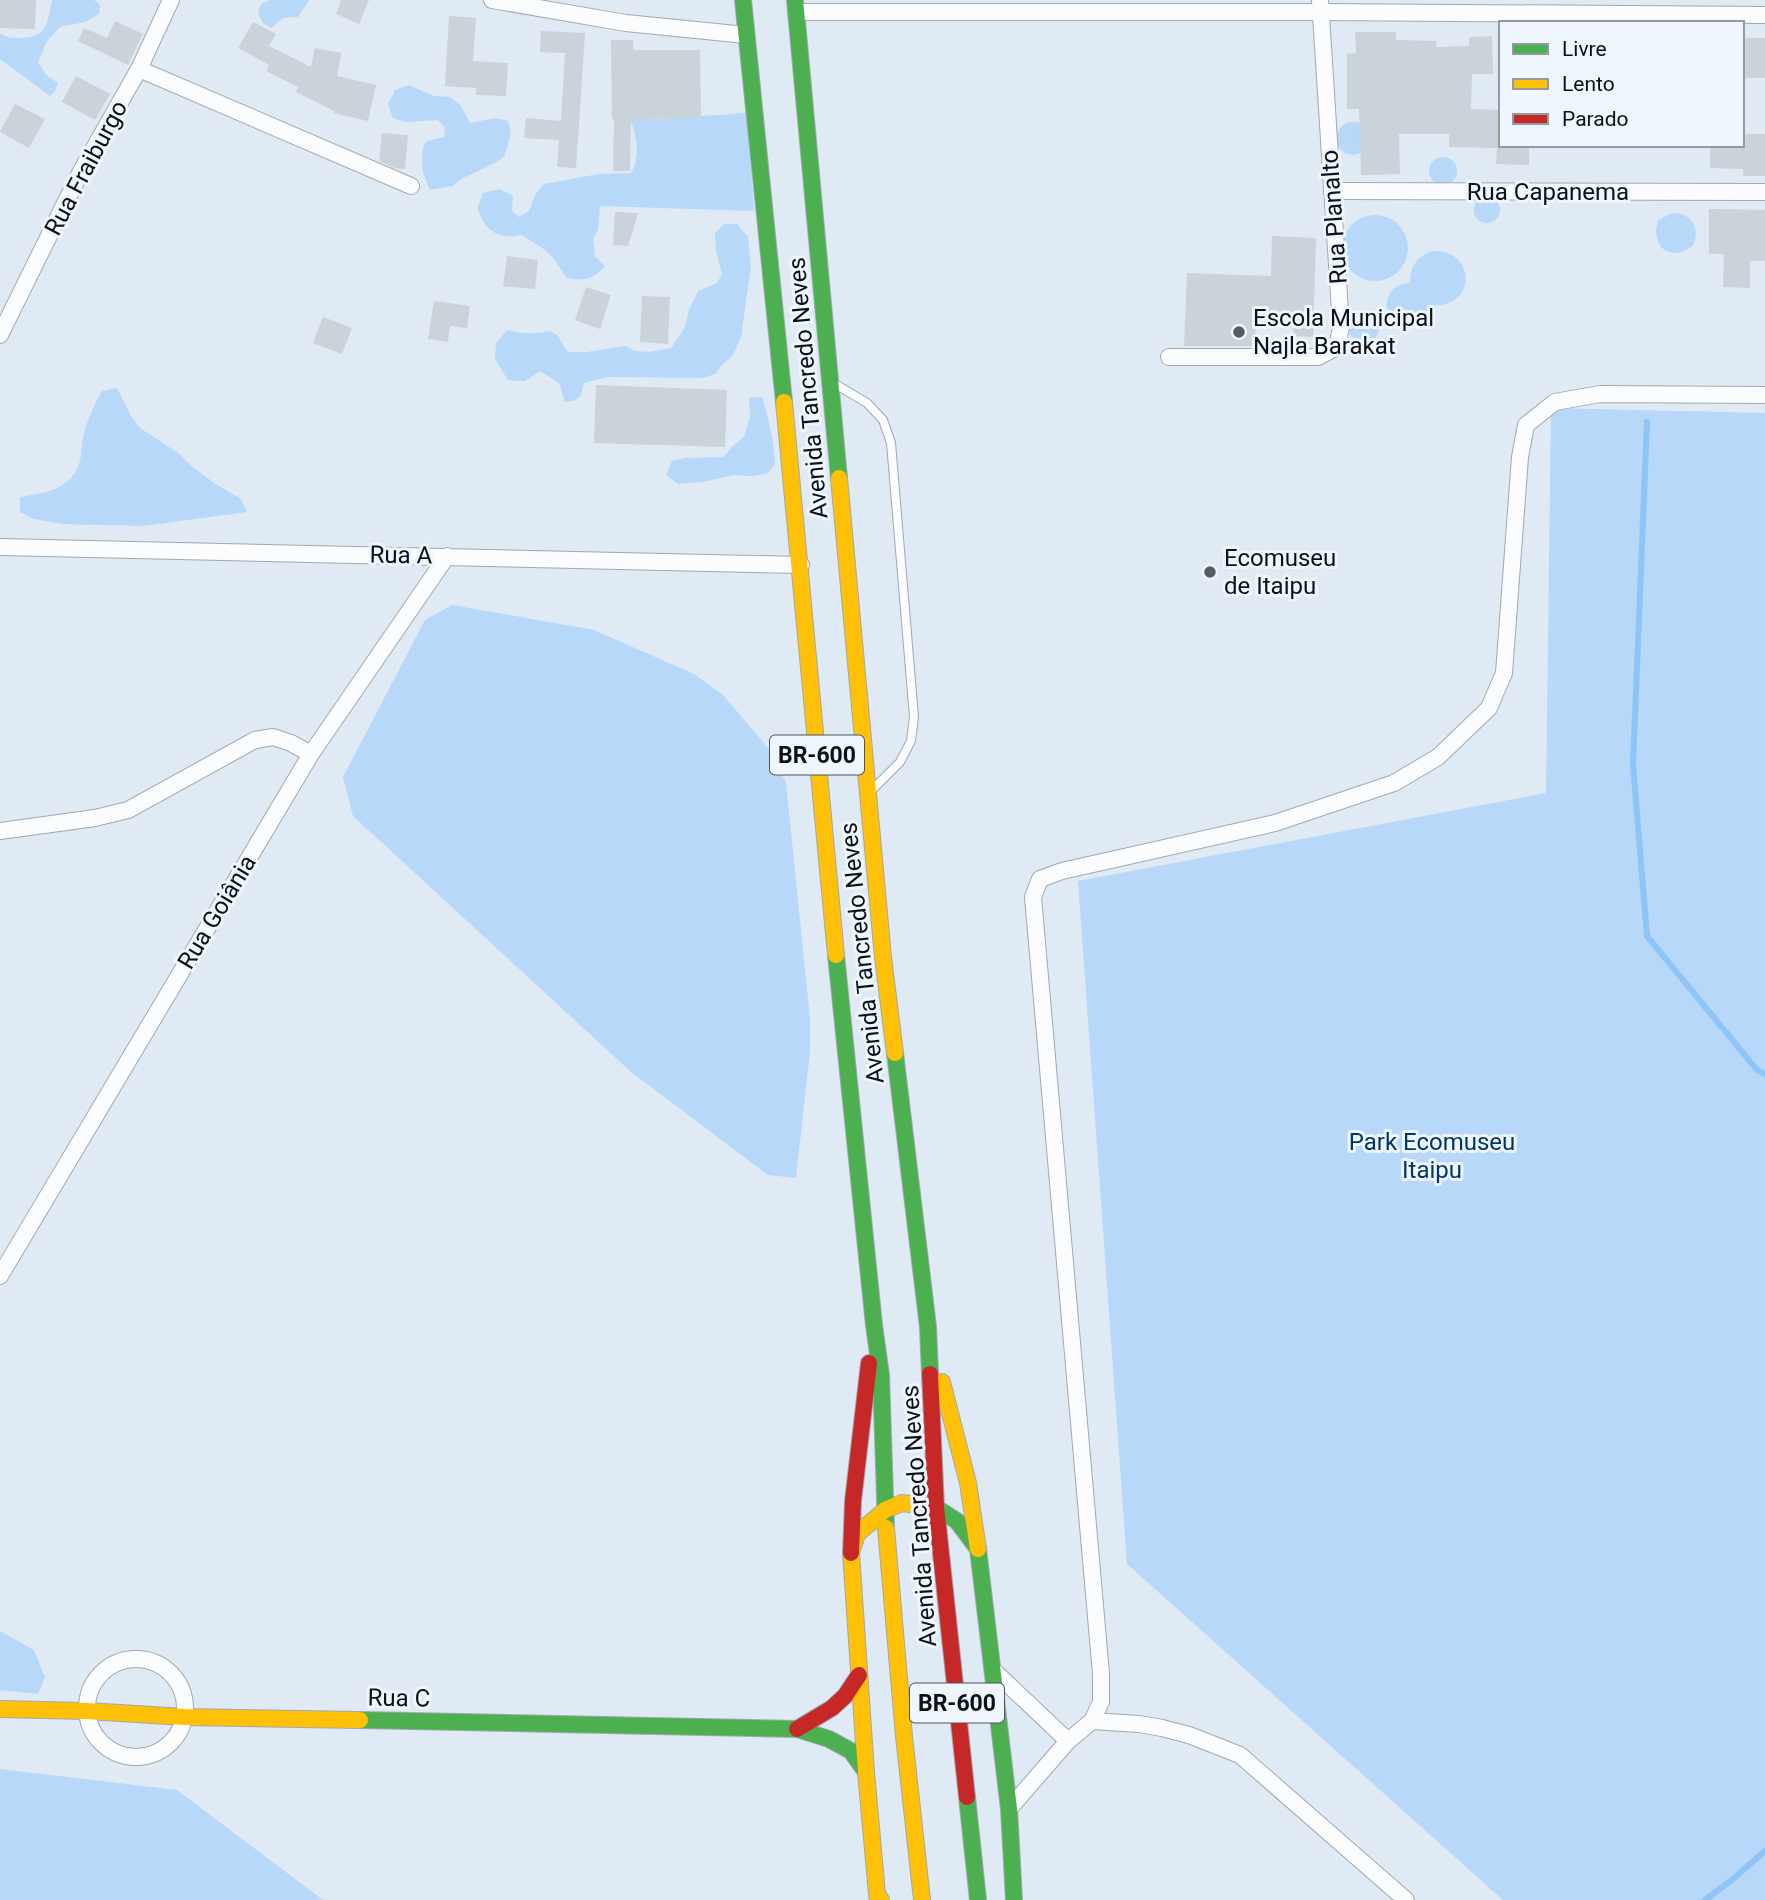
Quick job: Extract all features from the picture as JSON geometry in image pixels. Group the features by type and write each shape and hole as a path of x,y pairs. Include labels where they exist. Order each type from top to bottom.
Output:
{"main road":[{"name":"Avenida Tancredo Neves","path":"744,0 801,565 823,826 881,1375 886,1510 904,1736 922,1900"},
{"name":"Avenida Tancredo Neves","path":"795,6 883,957 928,1326 936,1507 978,1900"},
{"path":"874,1325 853,1501 851,1553 866,1772 879,1898"},
{"path":"928,1326 968,1483 978,1549 1009,1809 1014,1900"},
{"path":"851,1553 857,1534 886,1510 902,1503 936,1507 957,1521 978,1549"},
{"path":"797,1729 832,1708 845,1696 859,1675"},
{"name":"Rua C","path":"0,1709 185,1717 797,1729 829,1739 851,1751 866,1772"}],"street":[{"name":"Rua Fraiburgo","path":"0,335 80,173 139,69 171,0"},
{"path":"492,0 626,23 746,35"},
{"path":"795,6 1320,6 1765,15"},
{"name":"Rua Planalto","path":"1169,357 1318,357 1337,347 1341,327 1320,6"},
{"path":"139,69 411,186"},
{"name":"Rua Capanema","path":"1332,191 1765,192"},
{"path":"1009,1809 1068,1741 1092,1721 1101,1702 1101,1674 1033,897 1040,879 1062,871 1275,823 1394,783 1438,757 1489,708 1504,673 1520,457 1526,425 1555,402 1600,394 1765,395"},
{"name":"Rua A","path":"0,547 801,565"},
{"name":"Rua Goiânia","path":"0,1276 311,754 447,556"},
{"path":"0,831 95,818 128,810 255,740 273,737 311,754"},
{"path":"124,1660 148,1660 159,1664 177,1680 186,1702 185,1717 177,1736 159,1752 137,1757 125,1756 104,1745 90,1726 87,1711 90,1691 103,1671 124,1660"},
{"path":"993,1670 1068,1741"},
{"path":"1092,1721 1162,1728 1189,1735 1240,1755 1406,1900"}],"lane":[{"path":"830,381 866,403 883,420 891,443 914,717 911,741 900,762 869,793"}],"green space":[{"path":"52,0 94,0 100,5 99,14 85,22 60,27 47,41 38,62 46,75 58,83 50,96 0,59 0,33 15,38 30,37 42,32"},
{"path":"270,0 309,0 298,17 283,18 271,28 262,22 258,13 261,4"},
{"path":"409,85 434,96 450,97 461,106 470,123 495,118 508,121 511,133 505,155 453,186 430,190 423,173 424,144 444,137 445,128 438,120 405,122 393,118 388,104 395,90"},
{"path":"747,113 754,211 600,206 598,229 593,240 595,256 605,266 588,278 567,278 549,254 522,235 506,236 494,232 484,223 477,208 483,193 500,189 513,196 512,211 519,217 529,211 535,195 544,184 599,174 631,173 637,146 630,119"},
{"path":"1348,122 1364,125 1365,151 1349,154 1339,147 1337,134"},
{"path":"1443,157 1453,161 1457,171 1453,181 1443,185 1433,181 1429,171 1433,161"},
{"path":"1487,197 1496,201 1500,210 1496,219 1487,223 1478,219 1474,210 1478,201"},
{"path":"1673,213 1689,219 1696,233 1693,245 1678,253 1663,249 1656,236 1658,220"},
{"path":"1381,215 1399,224 1406,235 1406,261 1399,272 1388,279 1369,281 1351,272 1344,261 1342,242 1351,224 1362,217"},
{"path":"724,224 737,224 748,237 751,266 741,337 733,355 715,374 703,378 607,377 584,383 581,395 574,401 565,402 559,383 540,371 525,381 508,380 495,359 496,343 507,330 528,333 550,331 557,335 568,352 625,346 636,351 649,352 671,348 685,327 698,291 717,283 722,274 715,233"},
{"path":"1432,251 1447,253 1458,259 1466,279 1463,290 1456,299 1445,304 1429,305 1419,322 1402,324 1389,314 1388,298 1399,285 1410,283 1415,263"},
{"path":"1364,313 1375,317 1379,328 1375,339 1364,343 1353,339 1349,328 1353,317"},
{"path":"117,388 140,428 178,453 214,483 241,499 247,512 143,526 62,524 34,519 20,512 20,497 55,489 70,480 80,461 82,440 96,402 102,391"},
{"path":"762,397 771,430 775,464 768,473 678,484 666,475 672,461 723,457 744,437 750,417 749,398"},
{"name":"Park Ecomuseu Itaipu","path":"1551,408 1765,413 1765,1900 1503,1900 1127,1564 1078,881 1546,793"},
{"path":"452,605 594,630 694,674 723,695 768,748 786,783 810,1018 810,1052 796,1178 768,1175 631,1072 353,816 343,777 425,620"},
{"path":"0,1631 34,1650 45,1677 38,1694 0,1690"},
{"path":"0,1769 177,1790 323,1900 0,1900"}],"building":[{"path":"0,0 36,0 35,29 0,28"},
{"path":"341,0 369,0 359,24 336,14"},
{"path":"449,16 476,18 473,61 508,63 506,96 476,95 476,88 445,86"},
{"path":"115,21 143,34 128,65 78,41 84,28 107,38"},
{"path":"253,22 276,34 269,46 311,67 315,48 341,53 337,76 376,85 368,121 334,113 296,92 298,87 266,71 269,65 238,48"},
{"path":"541,31 585,33 576,168 557,167 559,140 524,138 526,118 561,121 565,53 540,52"},
{"path":"1355,32 1396,32 1396,40 1437,41 1436,47 1469,46 1469,37 1492,36 1493,74 1472,74 1471,109 1499,110 1499,147 1529,147 1529,165 1496,164 1497,148 1449,147 1449,134 1399,134 1400,174 1361,175 1359,109 1347,109 1347,54 1356,53"},
{"path":"1745,38 1765,38 1765,78 1745,78"},
{"path":"611,40 633,40 633,50 700,50 701,118 631,119 630,171 613,171"},
{"path":"76,76 110,94 95,120 62,102"},
{"path":"15,104 45,119 29,148 0,132"},
{"path":"382,133 408,135 405,169 379,161"},
{"path":"1744,134 1765,134 1765,176 1743,176 1743,169 1710,168 1710,147 1744,145"},
{"path":"1709,209 1765,210 1765,261 1750,261 1750,288 1723,287 1724,254 1709,254"},
{"path":"615,212 638,213 628,246 613,245"},
{"path":"1272,236 1316,238 1313,337 1293,336 1294,312 1256,311 1255,346 1184,346 1187,273 1271,276"},
{"path":"507,256 538,260 535,289 503,286"},
{"path":"586,287 611,295 600,329 575,320"},
{"path":"642,296 670,297 668,344 640,342"},
{"path":"434,301 470,306 467,328 450,326 448,342 428,339"},
{"path":"323,317 352,328 342,354 313,343"},
{"path":"596,385 727,390 725,447 594,443"}],"waterway":[{"path":"1647,422 1633,765 1647,936 1757,1070 1765,1074"},
{"path":"1705,1900 1765,1851"}],"traffic: fast":[{"path":"743,0 784,402"},
{"path":"795,0 839,478"},
{"path":"836,955 881,1375 886,1528"},
{"path":"895,1053 928,1327 930,1374"},
{"path":"935,1507 957,1521 978,1549 1009,1809 1014,1900"},
{"path":"360,1720 797,1729 829,1739 851,1751 866,1772"},
{"path":"967,1797 978,1900"}],"traffic: slow":[{"path":"784,402 836,955"},
{"path":"839,478 883,957 895,1053"},
{"path":"942,1382 968,1483 978,1549"},
{"path":"881,1900 877,1894 866,1772 851,1553 857,1534 885,1510 902,1503 935,1507"},
{"path":"886,1528 904,1736 922,1900"},
{"path":"0,1709 185,1717 360,1720"},
{"path":"877,1894 878,1900"}],"traffic: jam":[{"path":"851,1553 853,1501 869,1363"},
{"path":"930,1374 936,1507 967,1797"},
{"path":"797,1729 832,1708 845,1696 859,1675"}],"place":[{"name":"Escola Municipal Najla Barakat","path":"1239,332"},
{"name":"Ecomuseu de Itaipu","path":"1210,572"}]}
